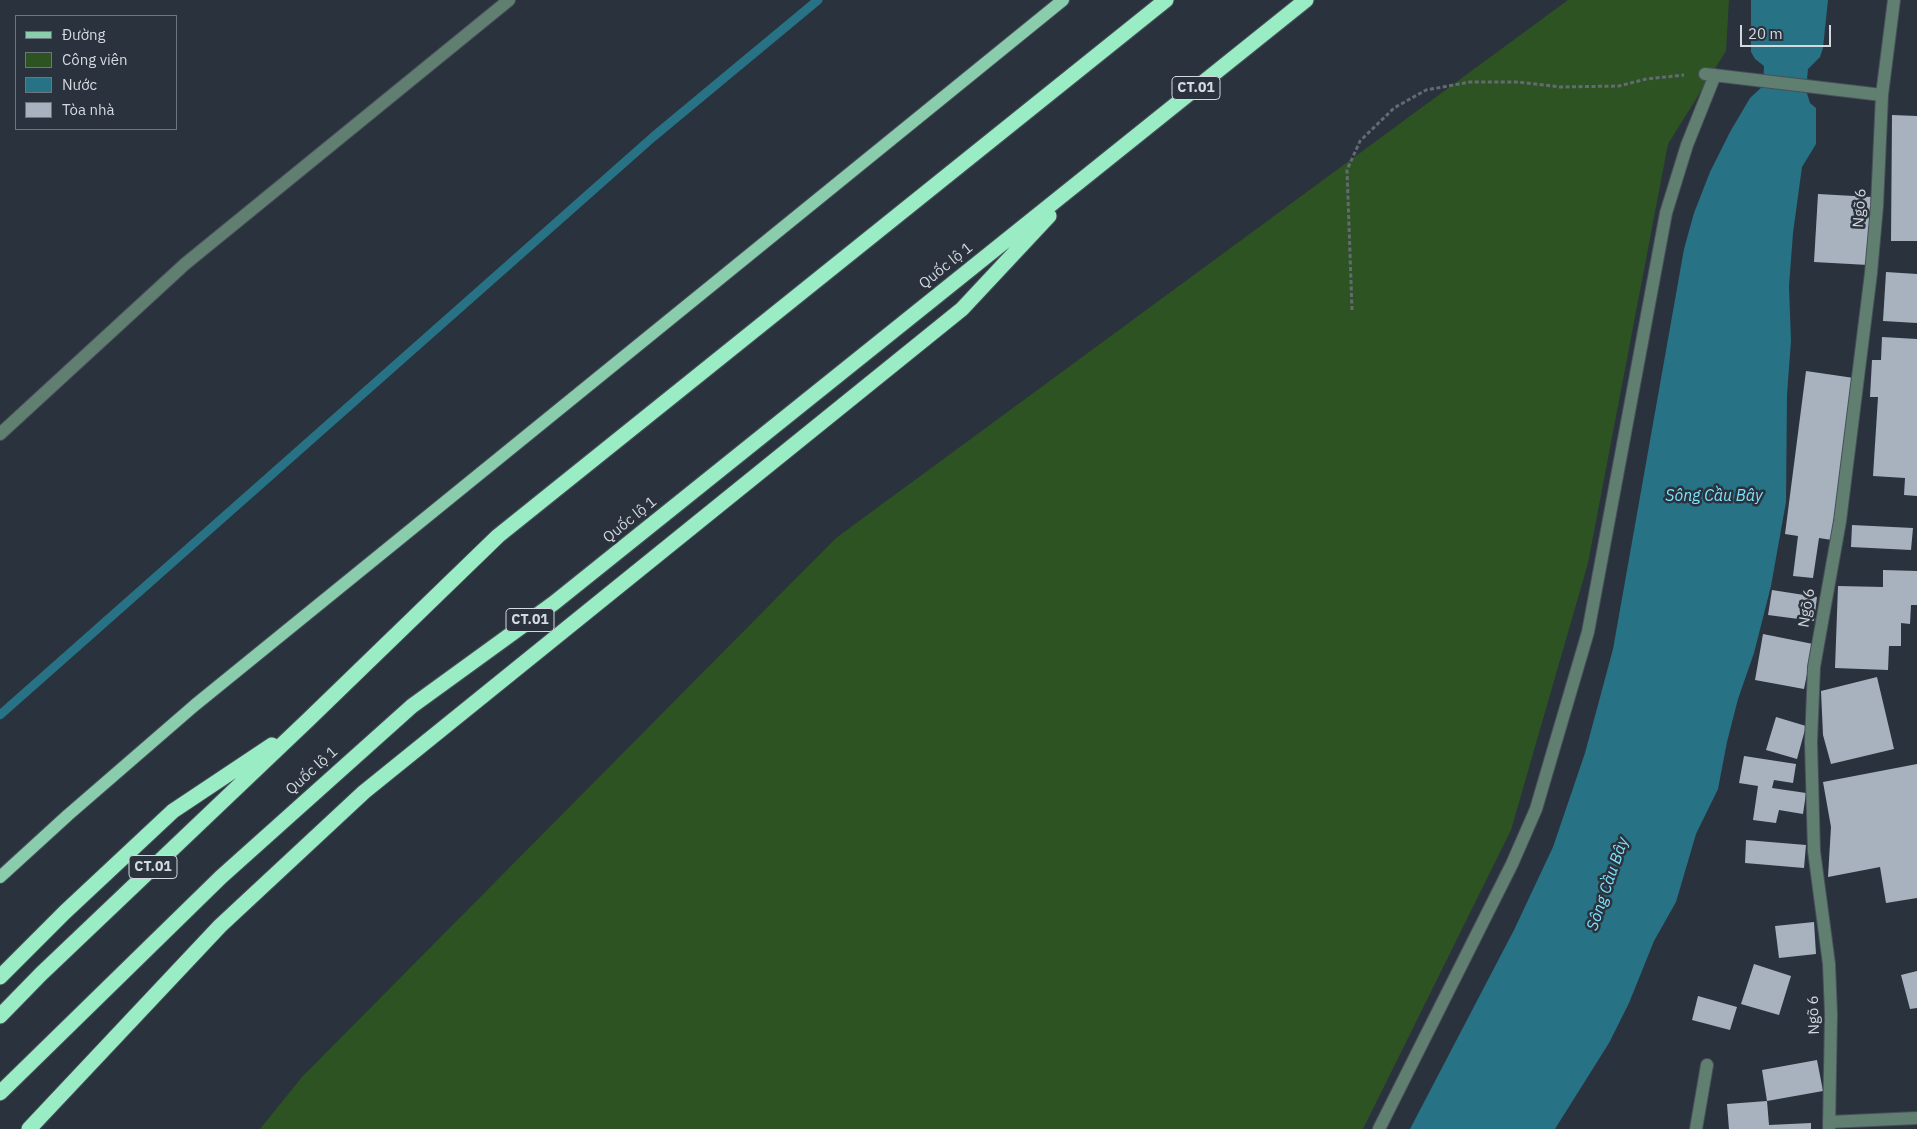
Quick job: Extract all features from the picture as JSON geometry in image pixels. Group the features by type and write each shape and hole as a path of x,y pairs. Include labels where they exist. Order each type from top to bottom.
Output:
{"highway":[{"name":"CT.01","path":"0,1016 41,974 498,536 1166,0"},
{"name":"Quốc lộ 1","path":"0,1093 221,876 412,706 554,603 1306,0"},
{"path":"29,1129 220,926 364,792 962,309 1086,177"},
{"path":"0,977 65,912 173,811 308,720"}],"main road":[{"path":"0,877 194,705 1063,0"}],"street":[{"path":"0,434 185,264 509,0"},
{"name":"Ngõ 6","path":"1829,1125 1832,1014 1829,964 1814,851 1811,742 1814,676 1826,595 1840,521 1871,273 1877,206 1882,95 1894,0"},
{"path":"1379,1129 1512,864 1536,809 1588,632 1666,214 1686,145 1710,75 1882,95"},
{"path":"1696,1129 1707,1065"},
{"path":"1829,1125 1917,1118"}],"path":[{"path":"1352,310 1347,170 1360,141 1394,108 1426,90 1470,82 1518,82 1560,87 1619,86 1646,79 1710,75"}],"green space":[{"path":"1568,0 1729,0 1726,51 1668,144 1588,563 1511,830 1363,1129 260,1129 302,1077 836,538"}],"water":[{"name":"Sông Cầu Bây","path":"1751,0 1828,0 1823,48 1820,57 1808,69 1806,90 1810,103 1816,108 1816,144 1802,167 1793,233 1789,286 1791,341 1787,395 1786,502 1771,586 1754,653 1738,699 1718,789 1696,834 1676,902 1654,941 1629,1003 1609,1043 1555,1129 1410,1129 1514,930 1553,847 1585,753 1613,649 1684,249 1694,213 1710,172 1750,98 1763,86 1764,66 1755,59 1751,52"}],"building":[{"path":"1892,115 1917,116 1917,241 1891,241"},
{"path":"1818,194 1872,197 1868,265 1814,262"},
{"path":"1886,272 1917,274 1917,323 1883,321"},
{"path":"1882,337 1917,339 1917,496 1904,495 1905,478 1873,476 1878,397 1870,397 1872,360 1881,360"},
{"path":"1806,371 1854,378 1832,540 1819,538 1813,578 1793,576 1798,536 1785,534"},
{"path":"1852,525 1913,528 1911,550 1851,547"},
{"path":"1883,570 1917,571 1917,605 1911,605 1910,624 1901,623 1901,646 1889,646 1888,670 1835,668 1838,586 1883,587"},
{"path":"1772,590 1817,597 1814,621 1768,615"},
{"path":"1763,634 1813,644 1804,689 1755,680"},
{"path":"1877,677 1894,749 1831,764 1823,735 1821,691"},
{"path":"1776,717 1806,726 1797,759 1766,750"},
{"path":"1744,756 1796,764 1793,783 1774,780 1772,788 1806,793 1803,814 1779,810 1776,823 1753,820 1758,786 1739,783"},
{"path":"1917,764 1917,898 1886,903 1880,867 1828,877 1831,827 1823,782"},
{"path":"1746,840 1806,845 1804,868 1745,863"},
{"path":"1814,922 1816,954 1779,958 1775,926"},
{"path":"1754,964 1791,976 1779,1015 1741,1004"},
{"path":"1917,971 1917,1008 1910,1009 1901,975"},
{"path":"1698,996 1737,1007 1730,1030 1692,1020"},
{"path":"1817,1060 1823,1091 1767,1101 1762,1070"},
{"path":"1767,1101 1769,1125 1811,1123 1811,1129 1729,1129 1727,1104"}],"waterway":[{"path":"0,715 653,137 818,0"}]}
